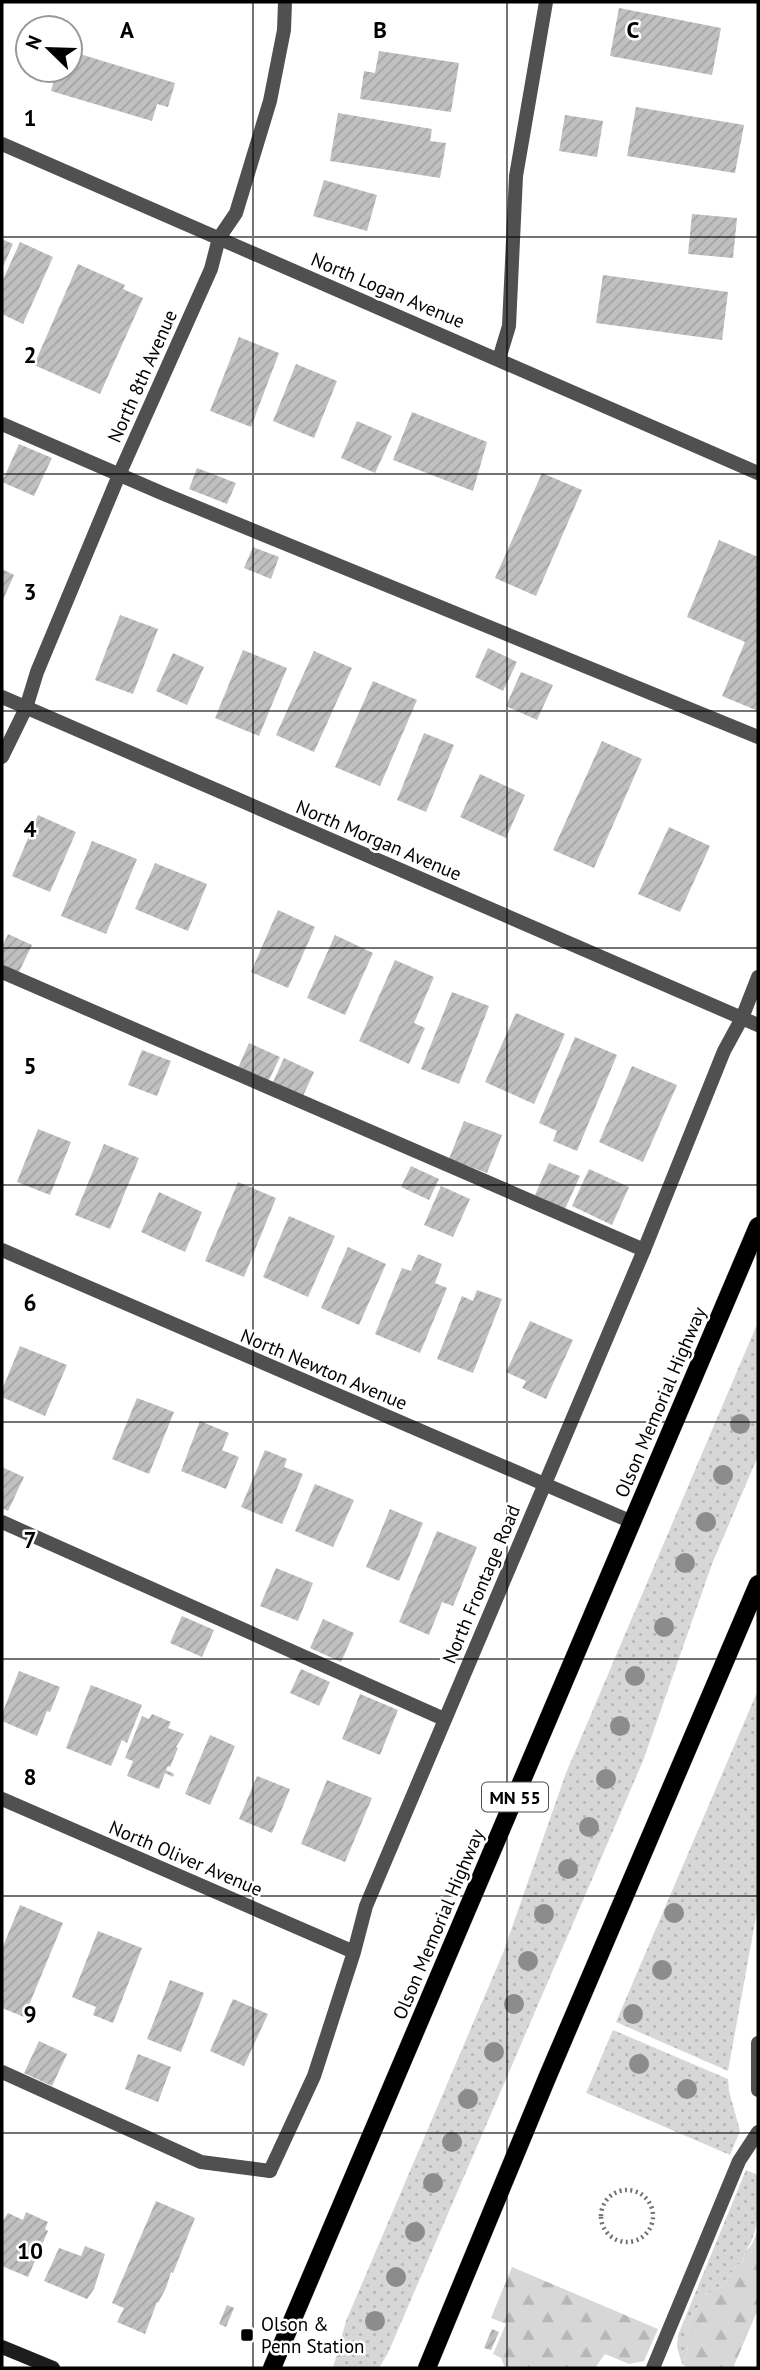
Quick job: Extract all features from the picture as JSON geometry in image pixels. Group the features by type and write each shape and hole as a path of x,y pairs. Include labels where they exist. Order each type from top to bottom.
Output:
{"main road":[{"name":"Olson Memorial Highway","path":"272,2368 758,1226"},
{"path":"427,2368 547,2078 758,1584"},
{"path":"2,2347 52,2368"}],"street":[{"name":"North 8th Avenue","path":"2,757 26,708 37,672 118,475 211,269 219,238 236,213 270,101 284,30 285,2"},
{"path":"499,359 509,326 516,176 546,2"},
{"name":"North Logan Avenue","path":"2,144 758,473"},
{"path":"2,424 118,475 758,737"},
{"name":"North Morgan Avenue","path":"2,697 758,1025"},
{"path":"2,972 643,1250"},
{"name":"North Frontage Road","path":"2,2073 201,2162 270,2171 314,2076 366,1906 643,1250 724,1051 742,1018 758,977"},
{"name":"North Newton Avenue","path":"2,1250 632,1522"},
{"path":"2,1522 444,1718"},
{"name":"North Oliver Avenue","path":"2,1799 354,1952"},
{"path":"758,2043 758,2090"},
{"path":"657,2367 739,2161 758,2132"}],"path":[{"path":"622,2190 640,2193 646,2198 653,2214 652,2222 643,2236 627,2242 611,2236 605,2230 601,2214 608,2198 622,2190"}],"green space":[{"path":"758,1322 758,1456 712,1564 643,1761 388,2353 379,2368 333,2368 346,2321 503,1953 566,1773"},
{"path":"758,1690 758,1906 728,2071 616,2022"},
{"path":"613,2030 728,2079 740,2131 730,2155 586,2093"},
{"path":"746,2170 758,2175 757,2216 753,2236 743,2262 734,2267 723,2284 706,2294 694,2313 689,2325 687,2352 682,2364 677,2347 678,2335"},
{"path":"758,2230 758,2309 733,2368 688,2368 682,2364 687,2352 692,2316 706,2294 723,2284 734,2267 743,2262 745,2251 751,2246"},
{"path":"512,2267 658,2329 644,2361 629,2364 605,2354 595,2368 505,2368 501,2358 493,2354 506,2324 491,2318"}],"building":[{"path":"619,8 721,28 712,75 610,56"},
{"path":"379,51 459,63 451,112 360,99 364,71 375,73"},
{"path":"84,55 175,83 168,107 157,104 152,121 51,91 53,84 84,84"},
{"path":"636,107 744,125 735,173 627,156"},
{"path":"338,113 432,129 430,141 446,143 440,178 330,161"},
{"path":"565,115 603,121 597,157 559,151"},
{"path":"324,180 377,195 367,231 313,216"},
{"path":"692,214 737,218 733,258 688,254"},
{"path":"2,239 13,244 2,269"},
{"path":"20,242 53,257 23,324 2,314 2,282"},
{"path":"78,264 125,285 123,289 143,298 100,394 34,365"},
{"path":"603,275 728,292 722,340 596,323"},
{"path":"239,337 279,353 251,427 210,411"},
{"path":"296,364 337,381 314,438 273,421"},
{"path":"412,412 487,442 473,491 393,460"},
{"path":"357,421 392,436 375,473 341,458"},
{"path":"19,444 52,458 34,496 2,482"},
{"path":"197,468 236,483 227,504 189,489"},
{"path":"542,473 582,490 536,596 495,578"},
{"path":"719,540 758,557 758,711 722,696 745,642 687,617"},
{"path":"253,547 279,557 271,579 244,568"},
{"path":"2,569 14,575 2,602"},
{"path":"120,615 158,629 133,694 95,680"},
{"path":"488,648 517,662 503,691 475,677"},
{"path":"243,650 287,668 259,736 215,718"},
{"path":"314,651 352,668 314,752 276,735"},
{"path":"173,653 204,667 187,705 156,691"},
{"path":"521,672 553,685 537,720 506,706"},
{"path":"373,681 417,700 380,786 335,767"},
{"path":"424,733 454,745 426,812 397,800"},
{"path":"602,741 642,759 594,868 553,850"},
{"path":"480,774 525,795 506,838 460,817"},
{"path":"38,815 76,832 50,892 12,876"},
{"path":"669,827 710,846 680,912 638,894"},
{"path":"92,841 137,859 106,934 61,916"},
{"path":"155,863 207,884 188,931 135,909"},
{"path":"278,910 315,927 288,988 251,972"},
{"path":"8,934 32,945 18,974 2,966 2,947"},
{"path":"335,935 373,953 345,1015 307,998"},
{"path":"395,960 434,977 414,1023 425,1028 409,1064 359,1041"},
{"path":"452,992 489,1006 459,1084 421,1069"},
{"path":"516,1013 565,1034 534,1104 485,1082"},
{"path":"575,1037 617,1055 577,1151 553,1141 557,1131 539,1123"},
{"path":"249,1043 280,1057 268,1082 238,1068"},
{"path":"142,1050 171,1061 157,1096 128,1085"},
{"path":"284,1058 314,1072 303,1096 273,1082"},
{"path":"632,1066 677,1085 643,1162 599,1142"},
{"path":"464,1121 502,1135 487,1173 449,1159"},
{"path":"38,1129 71,1142 50,1195 17,1182"},
{"path":"104,1144 139,1158 110,1229 75,1215"},
{"path":"549,1163 580,1176 565,1209 535,1195"},
{"path":"411,1166 439,1179 429,1200 401,1187"},
{"path":"589,1169 629,1187 612,1225 572,1206"},
{"path":"238,1182 276,1198 244,1277 205,1261"},
{"path":"441,1186 470,1199 453,1237 424,1225"},
{"path":"159,1192 202,1212 185,1252 141,1232"},
{"path":"289,1216 335,1236 308,1297 263,1277"},
{"path":"348,1247 386,1264 359,1325 321,1308"},
{"path":"418,1254 442,1264 435,1283 447,1288 420,1353 375,1334 402,1268 411,1271"},
{"path":"477,1290 502,1299 473,1373 437,1359 462,1296 473,1301"},
{"path":"530,1321 573,1340 546,1399 522,1388 526,1381 506,1372"},
{"path":"20,1346 67,1365 45,1416 2,1397 2,1390"},
{"path":"137,1398 174,1412 149,1474 112,1459"},
{"path":"200,1421 229,1433 222,1450 239,1457 226,1489 181,1471"},
{"path":"265,1450 287,1459 284,1467 303,1474 282,1524 241,1507"},
{"path":"2,1467 24,1477 8,1511 2,1508"},
{"path":"315,1484 354,1500 333,1547 295,1531"},
{"path":"390,1509 423,1523 399,1581 366,1567"},
{"path":"437,1531 477,1547 453,1606 442,1602 429,1635 399,1622"},
{"path":"276,1568 313,1583 298,1621 260,1606"},
{"path":"182,1616 214,1630 202,1657 170,1643"},
{"path":"323,1619 354,1633 341,1662 310,1648"},
{"path":"301,1669 330,1682 319,1706 290,1693"},
{"path":"19,1671 60,1687 37,1736 2,1721 2,1714"},
{"path":"91,1685 142,1705 127,1743 122,1740 111,1766 66,1748"},
{"path":"360,1694 398,1710 380,1755 342,1739"},
{"path":"152,1714 171,1722 168,1728 184,1734 176,1747 178,1748 170,1767 166,1770 174,1774 173,1777 165,1773 159,1789 127,1776 133,1761 125,1758 142,1716 149,1719"},
{"path":"210,1735 235,1746 210,1805 185,1794"},
{"path":"257,1776 290,1789 272,1833 239,1819"},
{"path":"327,1780 372,1798 345,1862 301,1844"},
{"path":"20,1905 63,1923 24,2017 2,2008 2,1949"},
{"path":"98,1931 142,1948 113,2023 93,2015 96,2007 72,1997"},
{"path":"170,1980 204,1993 181,2052 147,2039"},
{"path":"233,1999 268,2014 244,2066 210,2051"},
{"path":"39,2041 67,2054 52,2086 24,2073"},
{"path":"138,2054 171,2067 158,2102 125,2089"},
{"path":"156,2201 195,2218 145,2334 117,2322 124,2308 112,2303"},
{"path":"26,2212 48,2222 45,2229 48,2231 28,2277 2,2266 2,2222 8,2213 23,2220"},
{"path":"85,2246 105,2254 94,2289 87,2299 44,2281 59,2248 81,2256"},
{"path":"227,2305 234,2308 226,2327 219,2324"},
{"path":"492,2329 499,2332 491,2350 484,2348"}],"place":[{"name":"Olson & Penn Station","path":"247,2335"}]}
